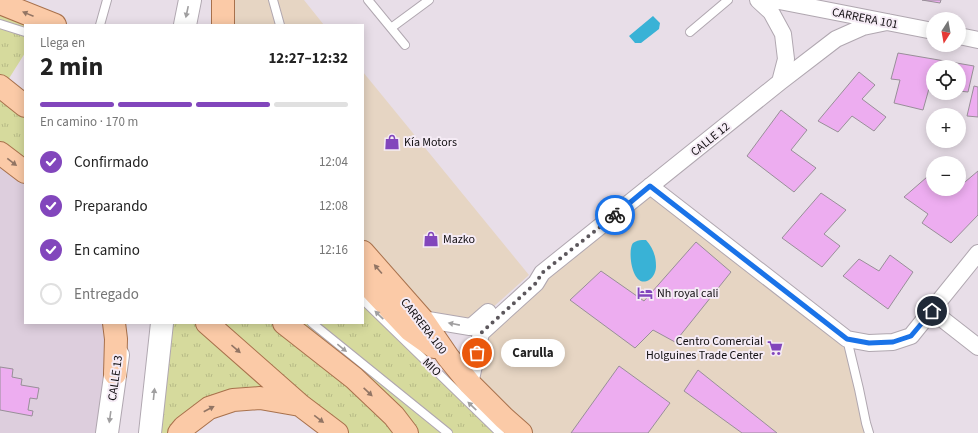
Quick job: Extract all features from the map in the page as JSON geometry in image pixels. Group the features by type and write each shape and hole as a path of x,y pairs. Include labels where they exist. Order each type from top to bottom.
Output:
{"main road":[{"path":"185,24 190,0"},
{"path":"215,24 221,0"},
{"path":"221,0 223,24"},
{"path":"0,3 52,24"},
{"path":"0,86 24,105"},
{"path":"0,153 24,171"},
{"name":"CARRERA 100","path":"364,253 422,319 448,357 470,384 521,433"},
{"path":"364,281 410,330 448,357"},
{"path":"114,324 116,339 115,374"},
{"name":"CALLE 13","path":"108,433 115,374 124,324"},
{"path":"150,433 162,324"},
{"path":"208,324 300,405 337,433"},
{"path":"285,324 354,378 394,416 407,433"},
{"path":"179,433 184,427 209,408 233,400 260,398 300,405"}],"street":[{"path":"758,0 771,12 783,34 786,59 780,82"},
{"name":"CARRERA 101","path":"774,0 926,30"},
{"name":"CALLE 12","path":"470,384 481,333 536,283 542,273 780,82 836,39 862,27 887,22"},
{"path":"966,37 978,38"},
{"path":"650,186 847,339 869,343 893,342 911,336 978,253"},
{"name":"CALLE 12","path":"422,319 472,326 529,275 542,273"},
{"path":"932,311 978,347"}],"lane":[{"path":"100,24 107,0"},
{"path":"273,0 280,24"},
{"path":"368,0 405,45"},
{"path":"391,28 429,0"},
{"path":"690,32 728,0"},
{"path":"0,24 24,32"},
{"name":"MIO","path":"364,301 500,433"},
{"path":"313,324 448,433"},
{"path":"847,339 869,433"}],"shaded area":[{"path":"223,0 304,0 323,24 223,24"},
{"name":"Mazko","path":"364,73 529,275 472,326 422,319 364,253"},
{"path":"0,153 24,171 24,324 114,324 107,433 0,433"},
{"path":"650,186 847,339 869,433 521,433 470,384 481,333"}],"green space":[{"path":"0,3 52,24 24,24 24,55 8,80 24,93 24,171 0,153"},
{"path":"364,301 500,433 337,433 260,398 179,433 150,433 162,324 364,324"}],"water":[{"path":"653,16 660,23 659,29 641,43 635,43 629,36"},
{"path":"646,240 651,246 655,255 656,266 652,277 643,282 635,275 631,260 631,247 633,243"}],"building":[{"path":"922,0 941,0 940,3"},
{"path":"898,53 939,60 926,60 926,99 923,110 894,103 900,80 891,79"},
{"path":"966,65 974,66 968,92 966,92"},
{"path":"859,72 875,85 862,99 886,117 874,131 852,116 838,132 818,121"},
{"path":"974,86 978,87 978,117 967,116"},
{"path":"781,110 807,130 791,150 816,168 794,192 747,156"},
{"path":"978,171 978,215 951,243 922,223 928,214 904,197 926,178 926,196 966,196 966,181"},
{"path":"821,193 846,210 824,234 840,246 822,267 782,238"},
{"path":"696,242 731,272 675,342 653,330 635,348 570,300 601,271 644,301"},
{"path":"890,255 913,272 888,309 843,276 859,259 879,271"},
{"path":"619,366 670,403 648,433 571,433"},
{"path":"0,367 13,369 12,377 22,379 21,385 39,388 37,399 30,398 28,410 33,411 32,416 0,410"},
{"path":"698,370 777,433 742,433 684,391"}],"way so far":[{"path":"477,353 481,333 536,283 542,273 615,215"}],"place":[{"name":"Kía Motors","path":"392,142"},
{"name":"Mazko","path":"431,239"},
{"name":"Nh royal cali","path":"645,293"},
{"name":"Centro Comercial Holguines Trade Center","path":"775,348"},
{"name":"Carulla","path":"477,353"}],"route":[{"path":"615,215 650,186 847,339 869,343 893,342 911,336 932,311"}]}
